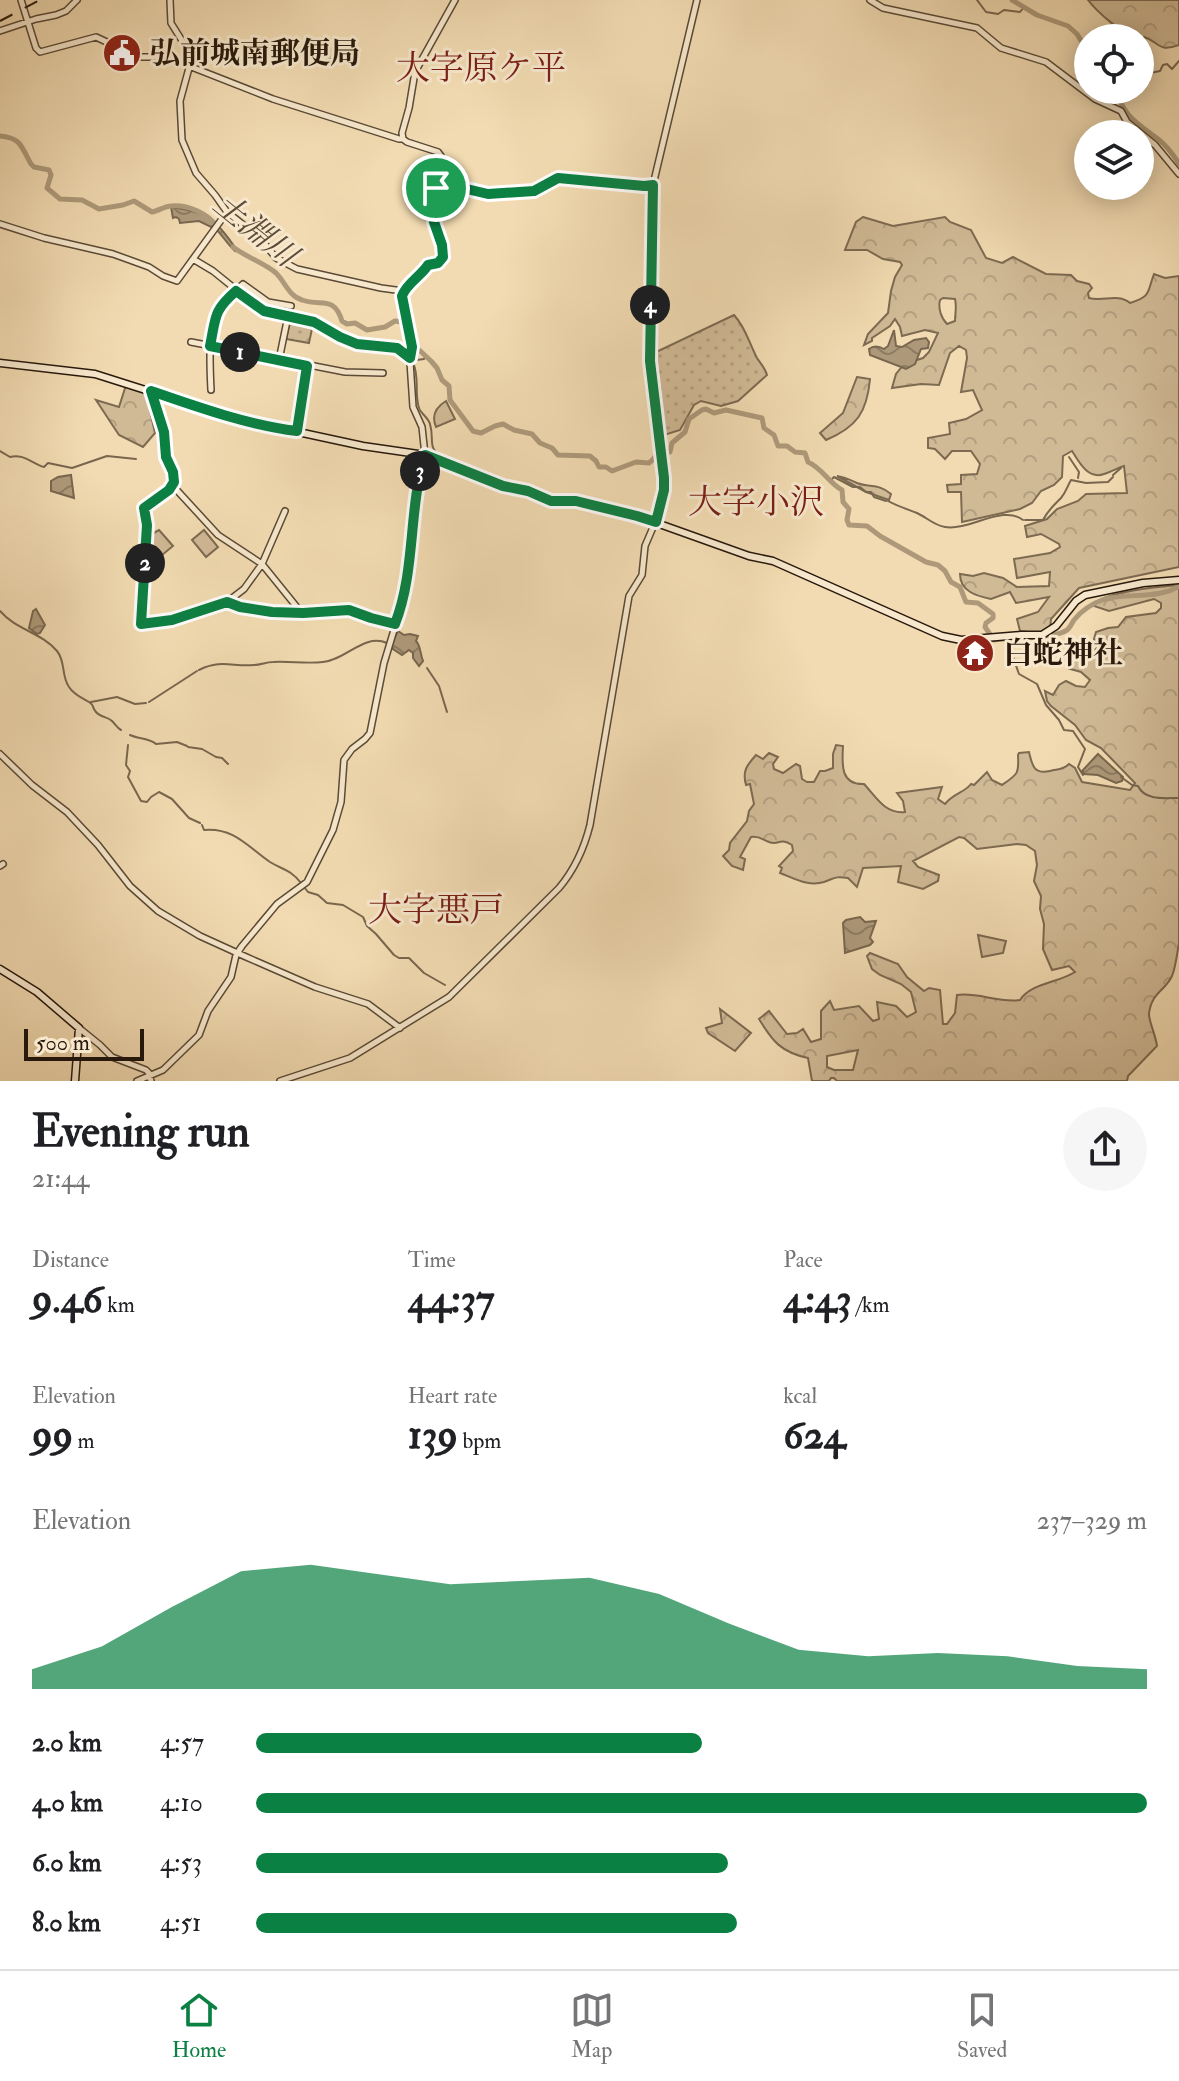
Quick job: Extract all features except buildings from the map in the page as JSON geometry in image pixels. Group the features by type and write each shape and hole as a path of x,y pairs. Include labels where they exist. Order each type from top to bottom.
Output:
{"main road":[{"path":"0,363 86,372 272,427 425,455 551,501 576,501 637,516 749,556 773,561 942,636 961,640 1028,634 1039,636 1056,626 1076,601 1093,593 1143,583 1179,580"},
{"path":"0,969 37,992 79,1028 75,1081"}],"street":[{"path":"21,0 40,52 96,37 139,57 166,57 306,110 403,139 440,153 441,157 434,222 443,257 438,263 428,265 403,291 402,296 412,347 413,407 422,427 425,455 417,484 407,587 384,663 370,733 344,760 341,802 329,839 307,882 277,904 237,953 231,977 208,1011 199,1035 168,1067 151,1078 137,1081"},
{"path":"0,31 63,12 77,0"},
{"path":"170,0 171,23 194,60 180,101 183,145 196,173 227,212 260,238 276,258 297,269 403,291"},
{"path":"403,139 415,72 455,0"},
{"path":"280,1081 347,1059 454,993 557,890 577,863 586,841 629,596 642,575 645,546 656,522 664,484 649,355 653,185 697,0"},
{"path":"870,0 883,8 977,28 1001,48 1046,62 1095,99 1121,111 1127,122 1155,145 1179,174"},
{"path":"437,182 485,194 534,191 558,178 653,185"},
{"path":"0,224 113,254 149,267 175,281 227,212"},
{"path":"193,259 260,309 314,322 357,344 397,348 410,358"},
{"path":"211,390 210,346 218,309 243,284 268,302 291,306"},
{"path":"279,360 288,316"},
{"path":"191,342 307,366 345,372 383,373"},
{"path":"297,431 307,366"},
{"path":"151,391 164,432 166,457 174,476 173,486 144,508 147,525 141,624 172,620 227,602 244,589 262,564 285,511"},
{"path":"173,486 218,535 262,564 296,606 298,613"},
{"path":"227,602 267,612 349,610 395,624"},
{"path":"0,754 32,785 67,812 149,905 200,936 237,953 315,987 368,1004 400,1028"},
{"path":"79,1028 112,1057 146,1070 151,1078"}],"green space":[{"path":"1088,0 1179,0 1179,45 1166,48 1154,42 1154,24 1114,24"},
{"path":"338,38 336,54 321,63 318,41"},
{"path":"863,217 893,226 945,217 971,230 986,258 1002,263 1013,257 1046,274 1071,275 1077,281 1089,284 1092,288 1089,298 1094,299 1120,299 1130,303 1145,295 1154,274 1165,278 1179,276 1179,567 1079,588 1051,619 1050,629 1037,633 1020,631 1017,619 1038,612 1049,597 1016,603 1010,592 991,599 966,589 960,574 973,576 984,573 1003,578 1017,587 1049,586 1050,572 1017,578 1014,559 1050,553 1060,547 1041,534 1027,537 1025,526 1047,519 1057,509 1078,501 1086,494 1127,493 1124,466 1104,474 1093,474 1085,469 1072,451 1063,456 1062,477 1041,491 1032,503 1020,509 962,522 961,492 948,492 947,485 961,484 961,475 977,474 980,464 971,451 952,451 945,459 935,449 928,448 928,438 950,434 949,423 966,419 982,410 973,390 961,392 966,350 959,346 950,353 939,385 892,388 896,374 904,364 923,358 938,333 925,330 902,336 895,319 864,345 868,334 888,313 895,277 902,265 867,250 845,250 856,222","holes":["955,299 955,321 947,324 940,313 940,300"]},
{"path":"734,315 767,375 738,401 721,406 701,401 694,405 680,430 661,436 651,359 654,353"},
{"path":"291,318 313,324 309,343 286,339"},
{"path":"857,377 870,379 863,409 846,430 826,440 820,433 843,413"},
{"path":"126,385 146,392 155,433 143,447 119,435 96,400 119,407"},
{"path":"446,401 455,419 436,427 435,412"},
{"path":"837,476 882,488 891,494 889,500 866,492"},
{"path":"159,530 173,546 152,560 147,552 147,543"},
{"path":"204,530 218,547 206,557 192,540"},
{"path":"1179,585 1179,943 1172,976 1150,1007 1149,1017 1157,1046 1128,1076 1127,1081 837,1081 831,1078 829,1081 812,1081 808,1058 779,1045 759,1019 769,1011 787,1034 803,1029 811,1042 821,1039 821,1011 830,1001 834,1010 859,1006 873,1021 879,1019 877,1002 896,1006 907,1017 916,1012 911,992 872,969 867,956 870,953 898,964 907,977 924,991 929,988 940,990 943,1024 947,1024 955,1013 957,995 1020,1000 1031,990 1075,972 1069,966 1052,970 1043,949 1041,896 1034,881 1037,865 1035,851 1026,845 977,849 959,837 913,861 918,867 939,875 938,881 923,889 898,882 901,866 863,868 857,887 844,877 818,883 801,881 780,873 782,868 779,866 793,851 792,845 756,837 751,837 740,857 745,859 743,870 732,866 723,856 747,821 754,804 750,784 746,785 745,780 750,762 756,755 763,759 769,753 778,757 773,764 774,769 783,773 796,764 800,766 802,779 814,782 820,771 833,768 836,745 843,746 844,772 850,781 864,784 882,804 898,812 905,812 903,801 897,793 942,787 938,799 945,804 971,784 974,785 987,772 992,780 1002,785 1016,773 1019,753 1029,752 1037,770 1060,769 1069,764 1075,768 1082,782 1130,790 1135,783 1101,748 1086,740 1075,725 1051,706 1045,691 1053,695 1059,685 1066,681 1085,687 1090,680 1081,672 1067,668 1068,663 1091,656 1098,646 1094,639 1096,632 1118,627 1126,617 1156,613 1161,608 1161,603 1154,599 1109,611 1091,605 1121,593","holes":["858,1050 853,1070 827,1067 827,1056"]},
{"path":"978,935 1006,941 1003,953 982,957"},
{"path":"720,1009 751,1033 735,1051 708,1033 706,1028 722,1023"}],"water":[{"path":"171,207 194,211 210,219 222,230 235,251 213,226 199,221 180,223 179,219 173,218"},
{"path":"894,330 896,346 902,347 926,338 929,342 928,348 921,349 915,364 906,369 870,355 871,348 884,349 888,346"},
{"path":"71,475 74,498 51,491 51,481"},
{"path":"36,609 45,625 37,634 29,628"},
{"path":"398,631 404,635 418,636 416,641 423,661 419,666 409,650 402,655 393,649 391,645"},
{"path":"1098,754 1123,777 1122,781 1116,783 1098,775 1084,774 1082,771"},
{"path":"860,917 865,922 876,921 870,938 873,942 845,953 843,923"}],"waterway":[{"path":"977,0 986,12 998,14 1004,10 1020,12 1024,7"},
{"path":"1012,0 1074,31"},
{"path":"1154,72 1167,64 1172,69 1179,61"},
{"path":"1122,104 1138,124 1164,144 1179,164"},
{"name":"土淵川","path":"0,136 17,141 34,167 49,170 51,175 47,188 60,199 82,200 99,209 134,201 152,212 169,206 190,208 203,214 217,227"},
{"name":"土淵川","path":"233,247 276,273 298,298 331,305 347,324 355,323 367,330 385,327 395,321 408,323 416,347 437,368 442,380 449,386 450,400 473,431 481,433 503,424 532,434 558,455 590,456 599,467 612,471 636,462 649,463 659,453 670,452 672,443 685,432 689,419 702,410 714,413 726,410 762,418 764,428 774,435 778,446 805,453 808,462 842,490 843,502 849,509 849,525 867,526 926,562 938,565 951,582 960,587 966,602 978,603 993,614 985,627 994,640 1009,638"},
{"path":"426,355 413,363 418,402 430,424 433,447 443,459"},
{"path":"0,451 44,467 48,463 72,468 107,456 136,459"},
{"path":"1069,457 1079,472 1078,478"},
{"path":"1113,475 1121,468"},
{"path":"832,479 834,477 853,487 860,487 886,501"},
{"path":"1025,520 1043,520 1063,496 1071,480 1108,482 1113,477"},
{"path":"888,501 945,527 1006,515 1023,520"},
{"name":"土淵川","path":"1031,637 1064,632 1084,610 1105,599 1163,593 1179,586"},
{"path":"0,611 51,645 60,655 71,690 121,730"},
{"path":"1004,640 1019,674 1037,684 1046,705 1064,730 1073,731 1085,749 1078,767 1083,775 1083,771"},
{"path":"199,670 221,664 323,662 371,641 387,643"},
{"path":"427,668 439,686 447,712"},
{"path":"149,702 197,671"},
{"path":"91,702 117,697 135,704 146,703"},
{"path":"130,735 156,744 177,742 187,746"},
{"path":"128,745 128,777 141,801 147,802 159,792 172,799 189,818 200,823"},
{"path":"188,747 202,749 228,764"},
{"path":"1121,777 1150,796 1179,798"},
{"path":"202,825 204,830 233,835 270,862 290,872 301,883"},
{"path":"304,887 327,903 343,905 363,917 367,926 394,955 409,958 424,973 445,985"}],"railway":[{"path":"0,21 40,0"}],"place":[{"name":"弘前城南郵便局","path":"122,53"},
{"name":"白蛇神社","path":"975,653"}],"district":[{"name":"大字原ケ平","path":"481,68"},
{"name":"大字小沢","path":"756,502"},
{"name":"大字悪戸","path":"436,910"}],"route":[{"path":"558,178 653,185 649,337 664,478 656,522 571,500 551,501 425,455 417,484 407,587 395,624 349,610 267,612 227,602 172,620 141,624 147,525 144,508 169,490 174,482 166,457 164,432 151,391 250,422 297,431 307,366 210,346 218,309 236,291 264,311 314,322 357,344 397,348 410,358 412,347 403,291 428,265 440,262 443,257 434,222 436,188 437,182 485,194 532,191 558,178"}]}
